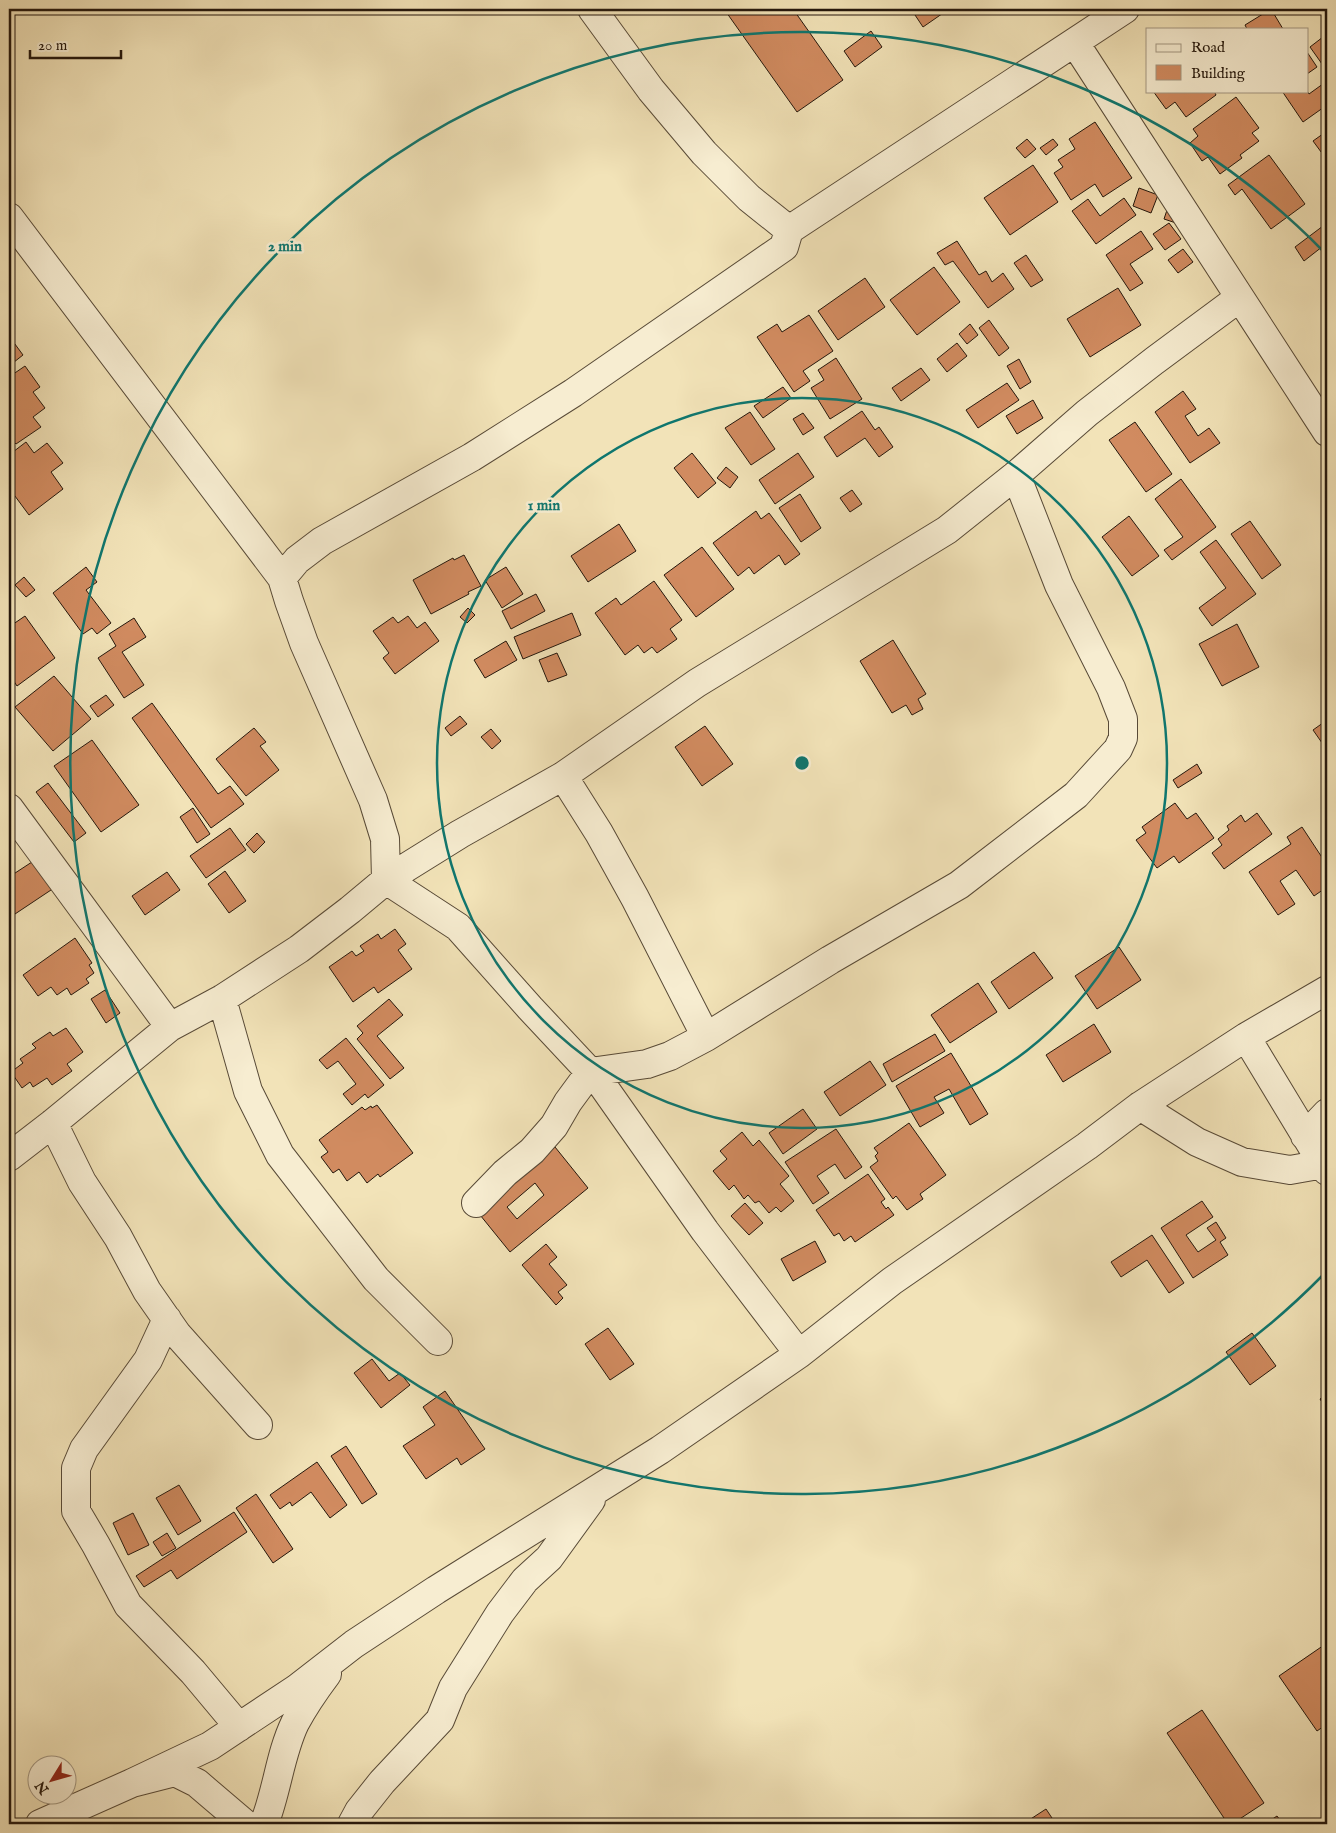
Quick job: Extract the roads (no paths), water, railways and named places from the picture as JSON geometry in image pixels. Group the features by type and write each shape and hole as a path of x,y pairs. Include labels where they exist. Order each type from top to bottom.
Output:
{"street":[{"path":"592,9 651,90 704,153 749,198 789,230"},
{"path":"282,578 297,560 322,541 472,457 573,393 784,247 789,230 1125,9"},
{"path":"1075,43 1327,432"},
{"path":"9,217 282,578 304,642 373,800 385,838 386,880"},
{"path":"9,1157 170,1027 222,999 299,949 386,880 460,834 563,776 696,683 947,530 1154,360 1239,298"},
{"path":"476,1203 505,1173 532,1151 554,1126 568,1102 590,1072 648,1064 670,1056 706,1037 830,960 959,885 1076,795 1118,749 1123,738 1123,719 1111,688 1059,585 1016,475"},
{"path":"563,776 599,833 706,1037"},
{"path":"12,820 170,1027"},
{"path":"386,880 458,927 590,1072 624,1113 705,1230 799,1354"},
{"path":"40,1824 210,1746 296,1689 346,1649 436,1590 660,1450 799,1354 892,1281 1087,1146 1140,1106 1246,1036 1327,990"},
{"path":"222,999 248,1091 280,1155 376,1279 438,1341"},
{"path":"1140,1106 1197,1142 1242,1162 1290,1170 1325,1168 1246,1036"},
{"path":"1305,1136 1327,1114"},
{"path":"53,1123 82,1182 118,1237 147,1291 178,1334 258,1425"},
{"path":"167,1320 148,1360 84,1449 76,1468 76,1511 128,1605 193,1672 239,1727"},
{"path":"352,1824 359,1811 382,1782 440,1720 453,1688 500,1614 525,1580 549,1558 599,1488"},
{"path":"264,1824 272,1804 280,1767 294,1725 314,1692 346,1649"},
{"path":"132,1783 175,1772 197,1783 245,1824"}]}
